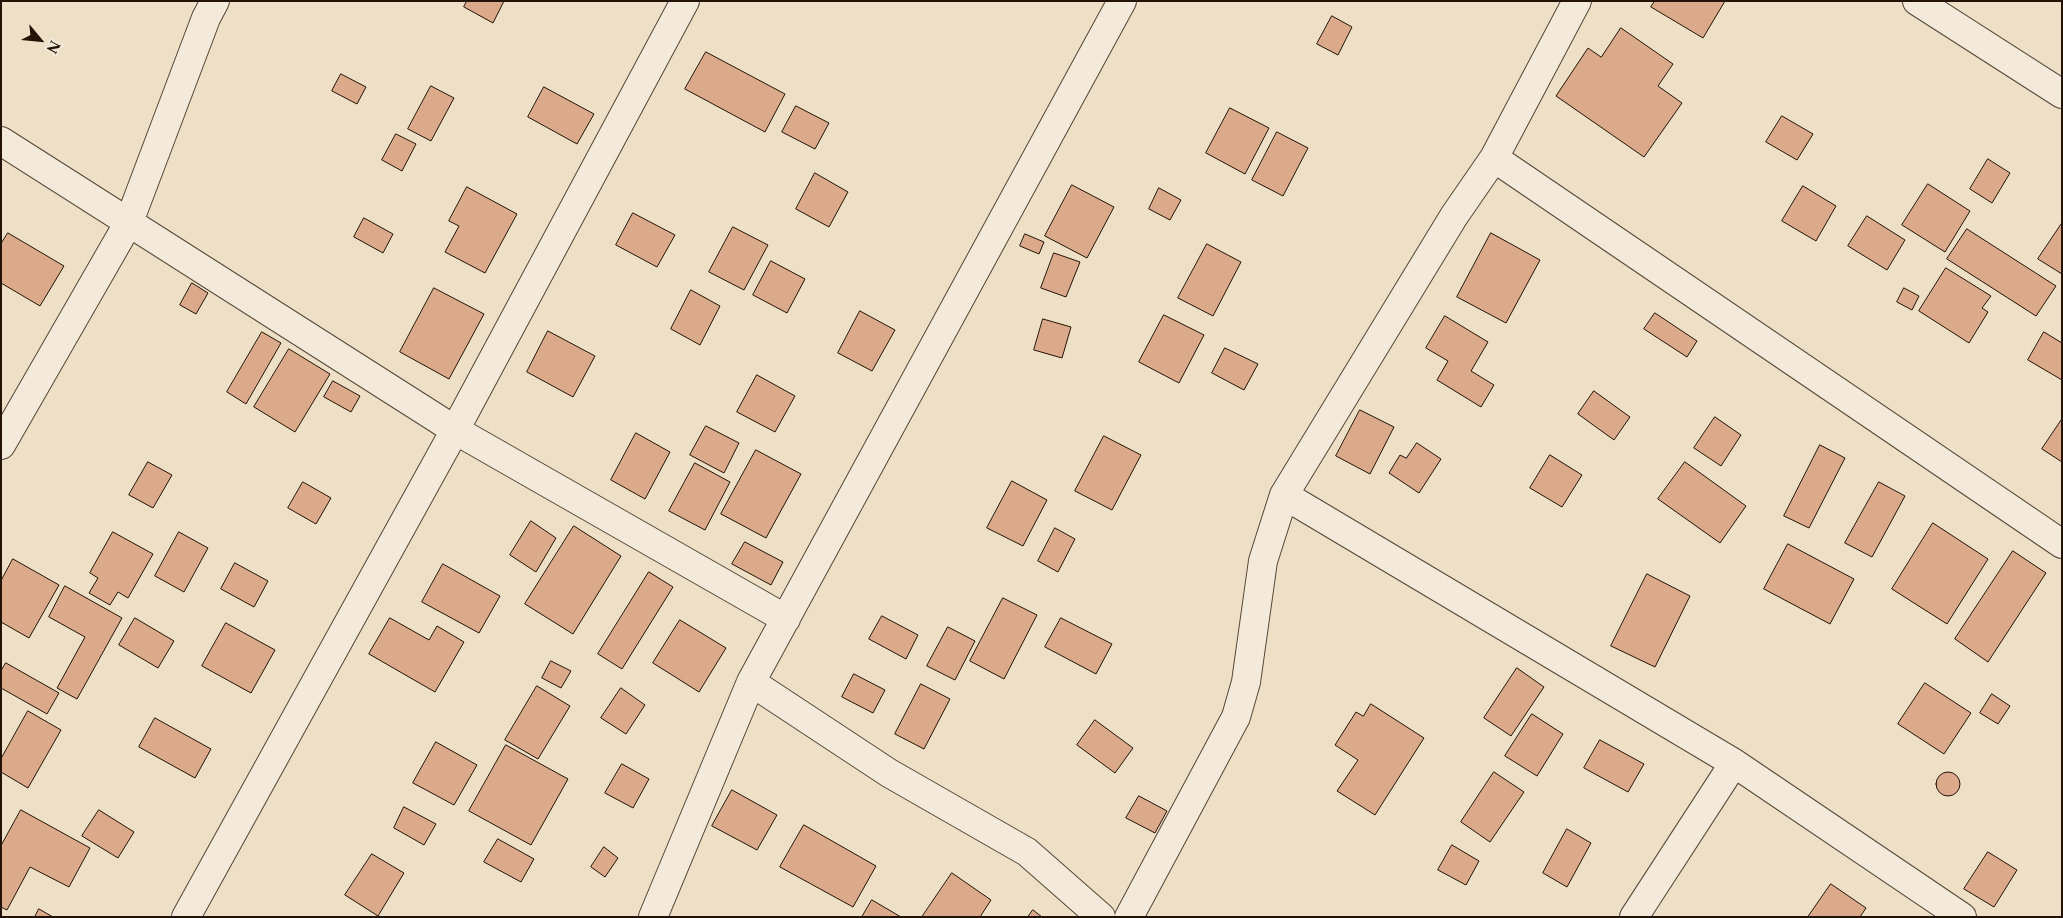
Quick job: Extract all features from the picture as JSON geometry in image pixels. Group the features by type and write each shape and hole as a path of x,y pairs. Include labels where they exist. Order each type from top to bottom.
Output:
{"street":[{"path":"1,445 129,222 206,18 215,1"},
{"path":"186,917 456,430 685,1"},
{"path":"652,917 751,682 1122,1"},
{"path":"1129,917 1236,717 1246,682 1263,561 1284,495 1454,216 1494,158 1577,1"},
{"path":"1917,1 2062,94"},
{"path":"1,141 456,430 786,619"},
{"path":"1494,158 2062,544"},
{"path":"1284,495 1734,763 1962,917"},
{"path":"751,682 890,772 1027,852 1101,917"},
{"path":"1634,917 1734,763"}],"building":[{"path":"467,1 504,1 493,23 464,7"},
{"path":"1655,1 1725,1 1703,38 1651,7"},
{"path":"1332,16 1352,27 1338,55 1317,44"},
{"path":"1621,28 1673,64 1658,86 1682,103 1644,157 1556,96 1588,48 1601,57"},
{"path":"706,52 785,94 765,132 685,89"},
{"path":"341,74 366,87 357,104 332,91"},
{"path":"431,86 454,98 431,141 408,129"},
{"path":"544,87 594,114 577,144 528,117"},
{"path":"796,106 829,123 815,149 782,132"},
{"path":"1230,108 1269,128 1245,174 1206,153"},
{"path":"1782,116 1813,134 1797,160 1766,142"},
{"path":"1277,132 1308,148 1283,196 1252,180"},
{"path":"396,134 416,144 402,171 382,160"},
{"path":"1988,159 2010,173 1992,203 1970,189"},
{"path":"815,173 848,192 829,227 796,209"},
{"path":"1928,184 1970,211 1945,252 1902,225"},
{"path":"1072,185 1114,207 1087,258 1045,236"},
{"path":"1803,186 1836,206 1816,241 1782,221"},
{"path":"467,187 517,214 485,273 445,252 459,226 449,221"},
{"path":"1159,188 1181,200 1170,220 1149,209"},
{"path":"633,213 675,235 657,267 616,245"},
{"path":"1867,216 1905,240 1887,270 1848,246"},
{"path":"364,218 393,234 383,253 354,237"},
{"path":"2062,223 2062,274 2038,259"},
{"path":"733,227 768,245 744,290 709,272"},
{"path":"1967,229 2056,286 2036,316 1947,259"},
{"path":"8,233 64,266 40,306 1,283 1,244"},
{"path":"1491,233 1540,260 1506,323 1457,297"},
{"path":"1025,234 1044,242 1039,254 1020,246"},
{"path":"1207,244 1241,262 1213,316 1178,298"},
{"path":"1054,253 1080,262 1066,297 1041,288"},
{"path":"771,261 805,279 787,313 753,295"},
{"path":"1946,268 1991,296 1982,308 1988,312 1969,343 1919,311"},
{"path":"192,283 208,293 196,314 180,305"},
{"path":"434,288 484,314 449,379 400,352"},
{"path":"1904,288 1919,296 1912,310 1897,302"},
{"path":"691,290 720,306 700,345 671,329"},
{"path":"860,311 895,330 872,371 838,353"},
{"path":"1655,313 1697,341 1687,357 1644,329"},
{"path":"1164,315 1204,335 1179,383 1139,362"},
{"path":"1445,316 1488,342 1471,371 1494,385 1481,407 1437,380 1448,361 1426,348"},
{"path":"1043,319 1071,327 1062,358 1034,350"},
{"path":"548,331 595,356 573,397 527,372"},
{"path":"262,332 281,343 246,404 227,392"},
{"path":"2044,332 2062,343 2062,380 2028,360"},
{"path":"1225,348 1258,364 1244,390 1212,373"},
{"path":"289,349 330,374 295,432 254,407"},
{"path":"757,375 795,396 775,432 737,412"},
{"path":"333,381 360,396 351,412 324,397"},
{"path":"1594,391 1630,417 1614,440 1578,414"},
{"path":"1360,410 1394,427 1370,474 1336,456"},
{"path":"1715,417 1741,435 1721,466 1694,448"},
{"path":"2062,419 2062,462 2042,449"},
{"path":"706,426 739,443 724,473 690,455"},
{"path":"636,433 670,452 645,499 611,480"},
{"path":"1104,436 1141,455 1112,510 1075,491"},
{"path":"1417,443 1441,459 1419,493 1389,473 1400,455 1406,458"},
{"path":"1820,445 1845,458 1809,528 1784,516"},
{"path":"756,450 801,474 766,538 721,514"},
{"path":"1550,455 1582,475 1562,507 1530,488"},
{"path":"148,462 172,475 153,508 129,495"},
{"path":"1685,462 1746,506 1720,543 1658,499"},
{"path":"695,463 730,482 705,530 669,511"},
{"path":"1012,481 1047,500 1023,546 987,528"},
{"path":"303,482 331,498 316,524 288,508"},
{"path":"1879,482 1905,496 1872,557 1845,543"},
{"path":"531,521 556,538 536,572 510,555"},
{"path":"1933,523 1988,559 1947,624 1892,589"},
{"path":"574,526 621,556 573,634 525,604"},
{"path":"1055,528 1075,539 1058,572 1038,561"},
{"path":"113,532 153,554 128,598 118,592 110,605 89,593 98,578 90,573"},
{"path":"179,532 208,548 184,592 155,576"},
{"path":"745,542 783,562 771,585 732,564"},
{"path":"1788,544 1854,579 1830,624 1764,589"},
{"path":"2013,551 2046,573 1988,662 1955,639"},
{"path":"13,559 59,585 29,638 1,622 1,581"},
{"path":"235,563 268,581 254,607 221,589"},
{"path":"443,564 500,596 479,633 422,602"},
{"path":"649,572 673,587 622,669 598,654"},
{"path":"1647,574 1690,596 1655,667 1611,646"},
{"path":"65,586 122,618 77,699 57,688 85,637 49,617"},
{"path":"1003,598 1037,615 1004,679 970,661"},
{"path":"882,616 918,635 906,659 869,639"},
{"path":"135,618 174,641 158,668 119,645"},
{"path":"390,618 429,640 437,626 464,642 435,692 369,654"},
{"path":"1061,618 1112,644 1096,674 1045,647"},
{"path":"680,620 726,648 699,692 653,663"},
{"path":"226,623 275,650 251,693 202,666"},
{"path":"948,627 975,641 955,680 927,666"},
{"path":"551,661 571,671 561,688 542,678"},
{"path":"6,663 59,693 47,714 1,688 1,671"},
{"path":"1517,668 1544,687 1511,736 1484,718"},
{"path":"854,674 885,690 873,713 842,697"},
{"path":"1925,683 1971,713 1944,754 1898,724"},
{"path":"921,684 950,699 924,749 895,734"},
{"path":"537,686 570,706 538,759 505,740"},
{"path":"621,688 645,705 626,734 601,718"},
{"path":"1992,694 2010,706 1998,724 1980,713"},
{"path":"1371,704 1424,738 1375,815 1337,791 1358,760 1335,745 1356,712 1363,716"},
{"path":"28,711 61,730 28,788 1,772 1,759"},
{"path":"1532,714 1563,734 1537,776 1505,756"},
{"path":"155,718 211,749 195,778 139,747"},
{"path":"1095,720 1133,748 1115,773 1077,745"},
{"path":"1600,740 1644,764 1628,792 1584,768"},
{"path":"436,742 477,765 454,805 413,783"},
{"path":"506,745 568,779 531,845 469,811"},
{"path":"622,764 649,779 633,808 605,793"},
{"path":"1494,772 1524,792 1490,842 1461,822"},
{"path":"1948,772 1957,775 1960,784 1957,793 1948,796 1939,793 1936,784 1939,775"},
{"path":"732,790 777,815 757,850 712,826"},
{"path":"1139,796 1167,811 1155,833 1126,818"},
{"path":"404,807 436,824 424,845 394,828"},
{"path":"21,810 90,848 69,887 30,867 7,910 1,907 1,846"},
{"path":"99,810 134,832 118,858 82,836"},
{"path":"804,825 876,866 853,907 780,867"},
{"path":"1567,829 1591,843 1567,887 1543,873"},
{"path":"498,839 534,859 521,882 484,862"},
{"path":"1452,845 1479,861 1466,885 1438,870"},
{"path":"604,847 618,858 605,877 591,867"},
{"path":"1988,852 2017,870 1994,907 1964,889"},
{"path":"372,854 404,873 378,916 345,895"},
{"path":"952,873 991,900 980,917 922,917"},
{"path":"1831,884 1866,908 1860,917 1808,917"},
{"path":"872,900 901,917 862,917"},
{"path":"39,909 53,917 35,917"},
{"path":"1033,910 1042,917 1028,917"}]}
